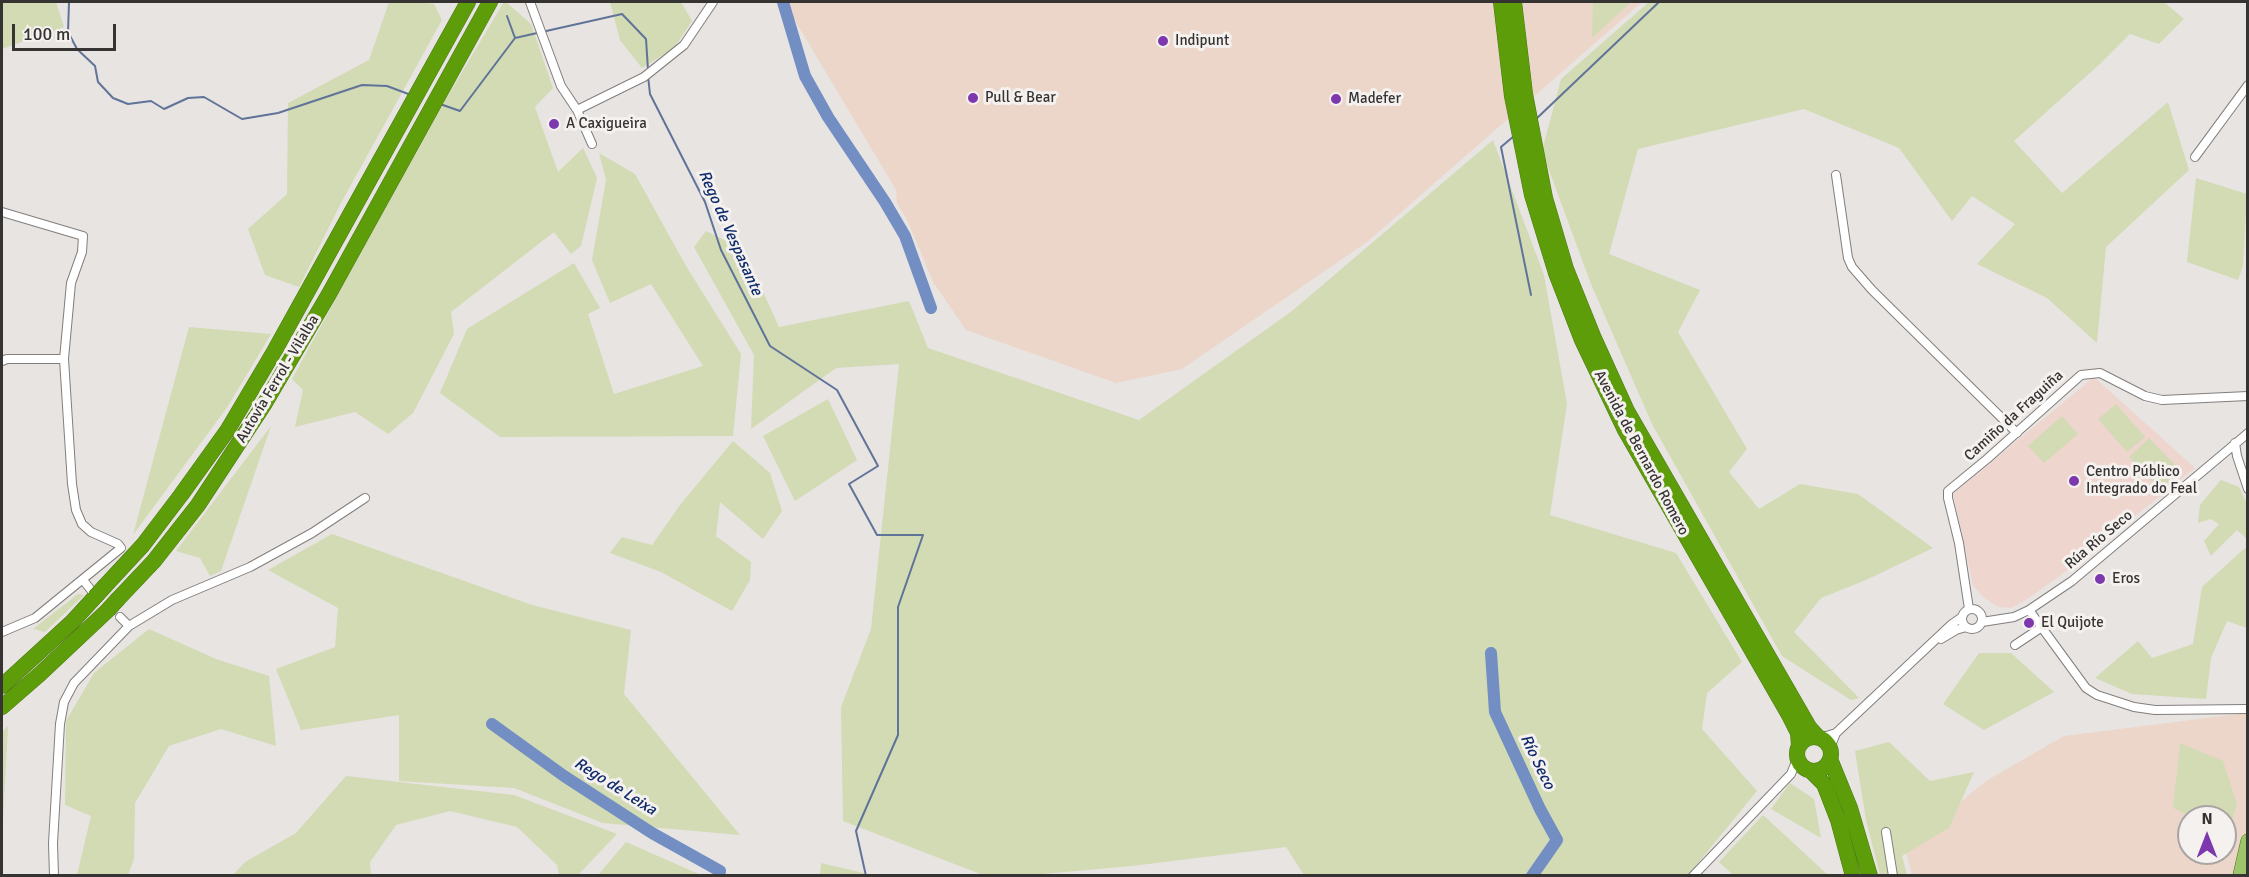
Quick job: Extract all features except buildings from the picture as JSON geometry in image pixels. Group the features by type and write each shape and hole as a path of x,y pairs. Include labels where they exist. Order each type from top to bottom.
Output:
{"highway":[{"name":"Autovía Ferrol - Vilalba","path":"2,686 72,622 97,591 143,544 181,495 242,406 468,2"},
{"name":"Autovía Ferrol - Vilalba","path":"2,707 115,609 198,505 265,403 329,294 490,2"},
{"name":"Avenida de Bernardo Romero","path":"1501,2 1512,96 1532,195 1556,273 1582,340 1625,430 1789,715 1798,734 1801,764 1824,784 1838,820 1853,876"},
{"name":"Avenida de Bernardo Romero","path":"1514,2 1524,94 1545,198 1566,269 1593,336 1627,411 1809,727 1824,746 1850,808 1870,876"},
{"path":"1807,738 1824,746 1821,770 1801,764 1807,738"}],"main road":[{"path":"2240,876 2247,841"},
{"path":"2246,876 2247,867"}],"street":[{"path":"530,2 561,86 577,110 592,144"},
{"path":"577,110 644,77 684,45 713,2"},
{"path":"2195,157 2247,85"},
{"path":"1836,174 1848,258 1852,267 1872,290 2017,433"},
{"path":"2,212 83,236 82,252 71,283 64,359 76,510 82,524 91,532 118,544 121,548 35,618 2,632"},
{"path":"2,361 7,359 64,359"},
{"name":"Camiño da Fraguiña","path":"1969,609 1948,491 2081,375 2100,373 2145,396 2162,400 2247,396"},
{"name":"Rúa Río Seco","path":"1982,622 2014,617 2029,610 2072,581 2247,433"},
{"path":"2235,443 2247,489"},
{"path":"2223,453 2233,458 2241,470"},
{"path":"54,876 53,843 59,736 64,702 74,682 129,626 172,600 250,567 312,533 365,498"},
{"path":"83,580 97,591"},
{"path":"115,609 129,626"},
{"path":"1824,746 1836,733 1926,649 1962,617 1969,609 1976,609 1981,613 1982,622 1974,629 1966,627 1956,630 1926,649"},
{"path":"2029,610 2086,688 2097,695 2134,707 2155,710 2247,709"},
{"path":"1962,617 1966,627"},
{"path":"2015,645 2042,627"},
{"path":"2207,711 2247,703"},
{"path":"1693,876 1722,843 1801,764"},
{"path":"1886,832 1893,876"}],"shaded area":[{"path":"784,2 1642,2 1367,242 1182,369 1116,383 966,330 933,282 908,222 897,203 896,190"},
{"name":"Centro Público Integrado do Feal","path":"2094,377 2195,468 2069,569 2029,598 2011,608 1998,607 1982,596 1973,585 1953,494"},
{"path":"2247,713 2247,875 1912,875 1905,848 1986,781 2064,736"}],"green space":[{"path":"2,2 56,2 64,27 2,49"},
{"path":"389,2 434,4 442,20 341,203 299,287 265,275 248,229 287,194 288,103 369,60"},
{"path":"504,2 531,24 553,88 535,107 558,172 583,148 597,178 581,246 571,254 554,232 451,312 454,334 413,413 388,434 355,412 295,427 303,390 292,379 438,112"},
{"path":"610,2 681,2 692,21 674,48 642,68 620,40"},
{"path":"1593,2 1631,2 1592,38"},
{"path":"1649,2 2164,2 2184,19 2159,44 2130,34 2014,141 2062,193 2168,102 2189,170 2106,247 2097,343 2047,298 1977,264 2015,224 1972,196 1952,221 1899,148 1804,109 1638,149 1609,254 1700,290 1678,332 1747,449 1729,472 1759,509 1800,484 1858,494 1933,548 1866,580 1821,598 1794,632 1859,698 1851,700 1782,656 1652,424 1591,284 1542,151 1561,79"},
{"path":"1493,140 1544,275 1567,404 1550,515 1676,553 1742,662 1707,693 1702,729 1757,791 1688,875 1304,875 1286,847 1132,866 1031,875 983,875 843,821 841,707 871,629 899,364 836,368 751,429 754,355 694,247 706,231 744,250 779,327 909,301 928,348 1139,420 1292,311"},
{"path":"599,153 635,174 686,266 741,354 733,436 500,437 440,393 467,329 574,263 600,308 588,314 614,394 703,366 651,284 610,303 592,260 606,180"},
{"path":"2196,178 2247,194 2243,266 2238,280 2187,262"},
{"path":"189,327 271,334 228,406 133,535"},
{"path":"828,399 857,460 795,501 763,436"},
{"path":"2116,404 2145,437 2127,452 2098,419"},
{"path":"2062,416 2078,434 2044,463 2028,446"},
{"path":"271,426 221,571 210,576 200,558 176,551"},
{"path":"2149,438 2180,470 2160,489 2129,457"},
{"path":"733,441 770,473 782,511 763,539 720,502 716,536 751,562 750,580 732,611 661,572 610,553 622,537 652,545 680,505"},
{"path":"2221,480 2239,487 2247,504 2247,539 2237,530 2211,556 2204,541 2219,524 2211,519 2198,523 2200,505"},
{"path":"332,534 532,605 631,630 624,694 740,835 603,823 514,788 399,781 399,715 301,730 276,669 335,647 338,608 268,570"},
{"path":"2245,548 2248,550 2247,628 2227,621 2211,658 2206,699 2132,694 2095,678 2138,641 2152,658 2193,644 2202,587"},
{"path":"78,594 84,595 45,632 33,629"},
{"path":"149,629 216,659 269,676 276,746 221,729 169,746 135,803 134,859 128,875 77,875 91,816 65,805 66,721 94,673"},
{"path":"1979,653 2011,653 2054,692 1984,730 1943,704"},
{"path":"8,726 2,839 2,732"},
{"path":"1889,742 1930,781 1974,772 1949,828 1902,856 1907,875 1880,875 1866,820 1855,751"},
{"path":"2180,743 2223,761 2237,805 2177,805 2177,810 2173,808"},
{"path":"346,776 514,795 617,834 578,875 559,875 557,865 517,827 450,811 396,825 370,862 371,875 233,875 245,862 296,833"},
{"path":"1790,783 1814,799 1821,838 1771,809"},
{"path":"1763,815 1828,875 1733,875 1719,862"},
{"path":"626,842 701,875 598,875"},
{"path":"821,863 872,875 820,875"}],"waterway":[{"path":"69,2 68,32 77,49 95,66 98,82 113,98 128,104 151,101 164,109 188,98 204,97 242,119 278,113 362,85 387,86 411,95"},
{"path":"783,2 805,76 828,117 905,236 931,308"},
{"path":"1535,120 1659,2"},
{"name":"Rego de Vespasante","path":"507,16 515,38 622,14 646,39 648,70"},
{"path":"440,104 460,111 515,38"},
{"name":"Rego de Vespasante","path":"648,76 650,94 705,202 721,250 770,346 837,390 878,466 849,484 877,535 923,535 898,607 898,735 856,831 866,876"},
{"path":"1514,136 1501,147 1531,295"},
{"name":"Río Seco","path":"1491,653 1495,712 1557,840 1532,876"},
{"name":"Rego de Leixa","path":"492,724 564,776 652,833 720,871 719,876"}],"place":[{"name":"Indipunt","path":"1163,41"},
{"name":"Pull & Bear","path":"973,98"},
{"name":"Madefer","path":"1336,99"},
{"name":"A Caxigueira","path":"554,124"},
{"name":"Centro Público Integrado do Feal","path":"2074,481"},
{"name":"Eros","path":"2100,579"},
{"name":"El Quijote","path":"2029,623"}]}
